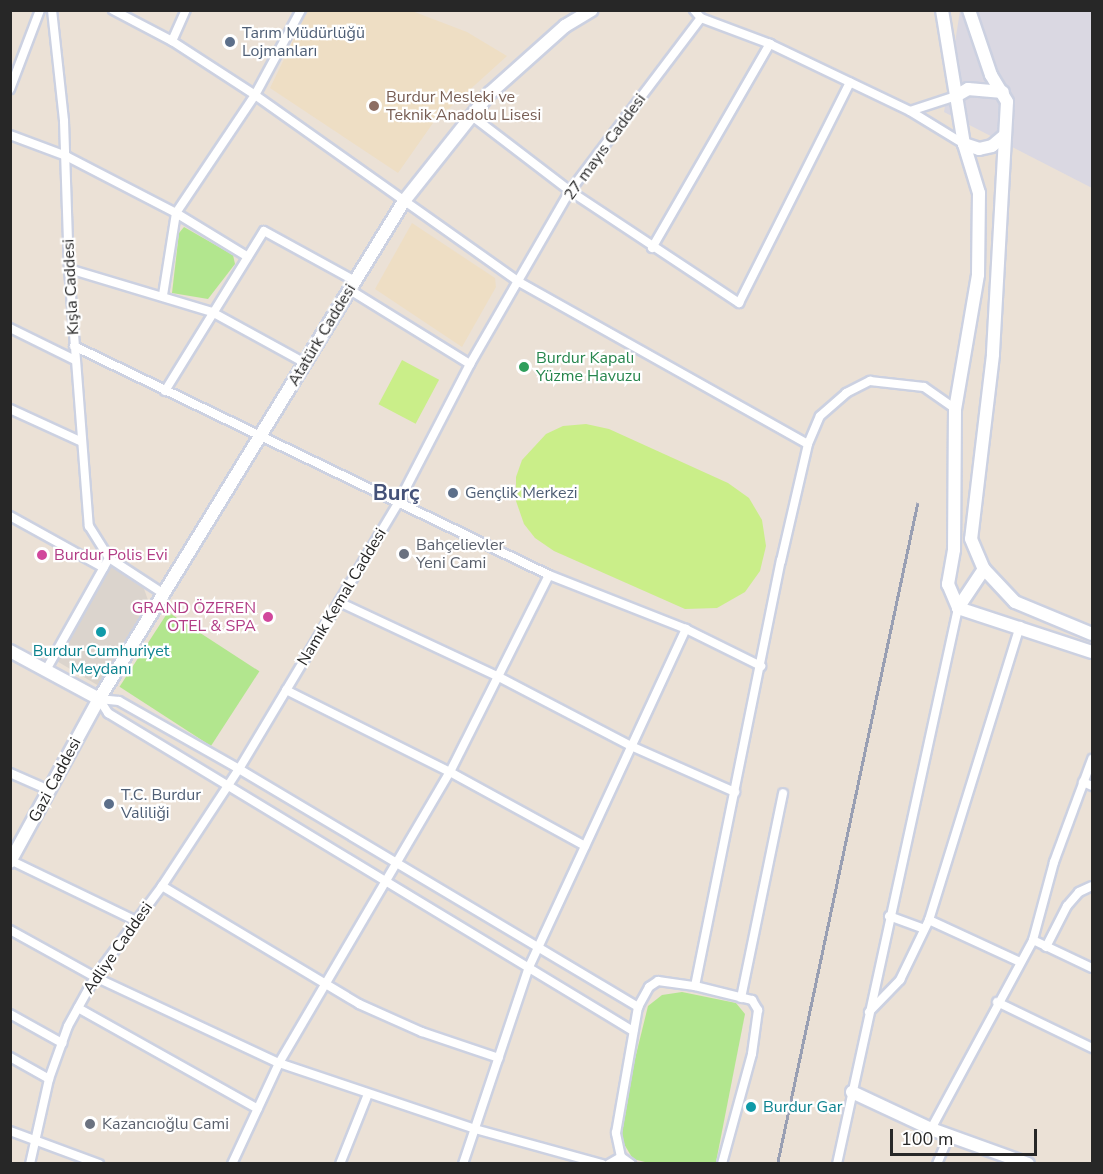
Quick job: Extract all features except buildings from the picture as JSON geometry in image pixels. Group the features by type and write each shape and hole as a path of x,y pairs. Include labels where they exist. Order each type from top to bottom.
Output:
{"main road":[{"name":"Atatürk Caddesi","path":"99,699 404,201 472,116 525,59 565,26 592,10"},
{"path":"942,10 964,144 979,193 978,274 955,409 954,550 948,584 958,608"},
{"path":"969,10 991,75 1007,102 993,355 971,539 984,569 1015,602 1092,634"},
{"path":"956,96 968,89 1003,92"},
{"path":"964,144 979,149 992,146 1005,135"},
{"path":"958,608 984,569"},
{"path":"958,608 1020,626 1092,652"},
{"path":"10,651 99,699"},
{"name":"Gazi Caddesi","path":"11,861 99,699"},
{"path":"852,1092 931,1129 1028,1164"}],"street":[{"path":"10,89 40,10"},
{"name":"Kışla Caddesi","path":"52,10 66,156 69,269 89,526 109,558"},
{"path":"113,10 172,41 255,95 519,282 808,444"},
{"path":"172,41 186,10"},
{"path":"163,295 176,213 255,95 301,10"},
{"path":"694,10 700,18 770,44 910,111 964,144"},
{"name":"27 mayıs Caddesi","path":"519,282 570,191 700,18"},
{"path":"652,248 770,44"},
{"path":"472,116 570,191 652,248 740,303 850,82"},
{"path":"910,111 956,96"},
{"path":"10,135 66,156 176,213 248,257"},
{"path":"165,392 212,312 264,231 470,364"},
{"path":"69,269 163,295 212,312 305,363"},
{"name":"Namık Kemal Caddesi","path":"211,814 398,503 470,364 519,282"},
{"path":"10,328 75,360"},
{"path":"74,346 260,438 549,575 686,629 761,666"},
{"path":"695,986 808,444 820,416 846,393 870,381 924,387 955,409"},
{"path":"10,409 82,442"},
{"path":"10,516 104,568"},
{"path":"46,670 109,558 164,594"},
{"path":"232,1164 279,1063 398,865 450,772 549,575"},
{"path":"339,602 497,676 631,746 735,792"},
{"path":"837,1164 868,1012 958,608"},
{"path":"868,1012 900,980 929,920 1020,626"},
{"path":"464,1164 529,967 686,629"},
{"path":"286,690 450,772 585,846"},
{"path":"99,699 119,701 239,769 638,1007"},
{"path":"99,699 108,713 633,1030"},
{"path":"931,1129 1033,940 1054,862 1092,759"},
{"path":"10,773 50,790"},
{"path":"1083,782 1092,786"},
{"path":"741,998 783,793"},
{"name":"Adliye Caddesi","path":"30,1164 49,1078 78,1008 95,977 162,886 211,814"},
{"path":"11,861 136,921"},
{"path":"162,886 325,984 422,1032 499,1058"},
{"path":"1046,947 1067,906 1079,892 1092,886"},
{"path":"889,916 924,929"},
{"path":"929,920 1020,962"},
{"path":"10,930 95,977 279,1063 475,1130 602,1164"},
{"path":"1033,940 1092,968"},
{"path":"632,1164 621,1157 616,1133 638,1007 649,987 658,981 695,986 752,1000 758,1010 752,1054 722,1164"},
{"path":"998,1002 1092,1048"},
{"path":"78,1008 258,1109"},
{"path":"10,1014 62,1043"},
{"path":"10,1058 49,1078"},
{"path":"340,1164 368,1094"},
{"path":"10,1131 99,1164"},
{"path":"937,1164 949,1136"},
{"path":"609,1164 621,1157"}],"shaded area":[{"name":"Burdur Mesleki ve Teknik Anadolu Lisesi","path":"308,10 412,11 467,32 507,56 433,123 398,173 270,88"},
{"path":"960,11 1092,11 1092,188 944,112"},
{"path":"412,223 495,278 496,287 462,347 375,289"},
{"name":"Burdur Cumhuriyet Meydanı","path":"110,564 143,586 149,603 99,686 55,660"}],"green space":[{"path":"184,227 233,255 235,264 208,299 172,293 179,233"},
{"path":"402,360 439,380 416,424 379,404"},
{"path":"586,424 609,429 728,483 749,498 762,520 766,546 760,571 745,592 717,608 685,609 554,551 535,538 524,524 516,501 516,477 522,460 546,434 563,426"},
{"path":"168,612 259,671 211,746 120,687"},
{"path":"682,992 736,1003 745,1014 716,1162 649,1163 633,1159 621,1139 633,1067 648,1006 662,995"}],"railway":[{"path":"777,1164 917,504"}],"place":[{"name":"Tarım Müdürlüğü Lojmanları","path":"230,42"},
{"name":"Burdur Mesleki ve Teknik Anadolu Lisesi","path":"374,106"},
{"name":"Burdur Kapalı Yüzme Havuzu","path":"524,367"},
{"name":"Gençlik Merkezi","path":"453,493"},
{"name":"Bahçelievler Yeni Cami","path":"404,554"},
{"name":"Burdur Polis Evi","path":"42,555"},
{"name":"GRAND ÖZEREN OTEL & SPA","path":"268,617"},
{"name":"Burdur Cumhuriyet Meydanı","path":"101,632"},
{"name":"T.C. Burdur Valiliği","path":"109,804"},
{"name":"Burdur Gar","path":"751,1107"},
{"name":"Kazancıoğlu Cami","path":"90,1124"}],"district":[{"name":"Burç","path":"396,494"}]}
